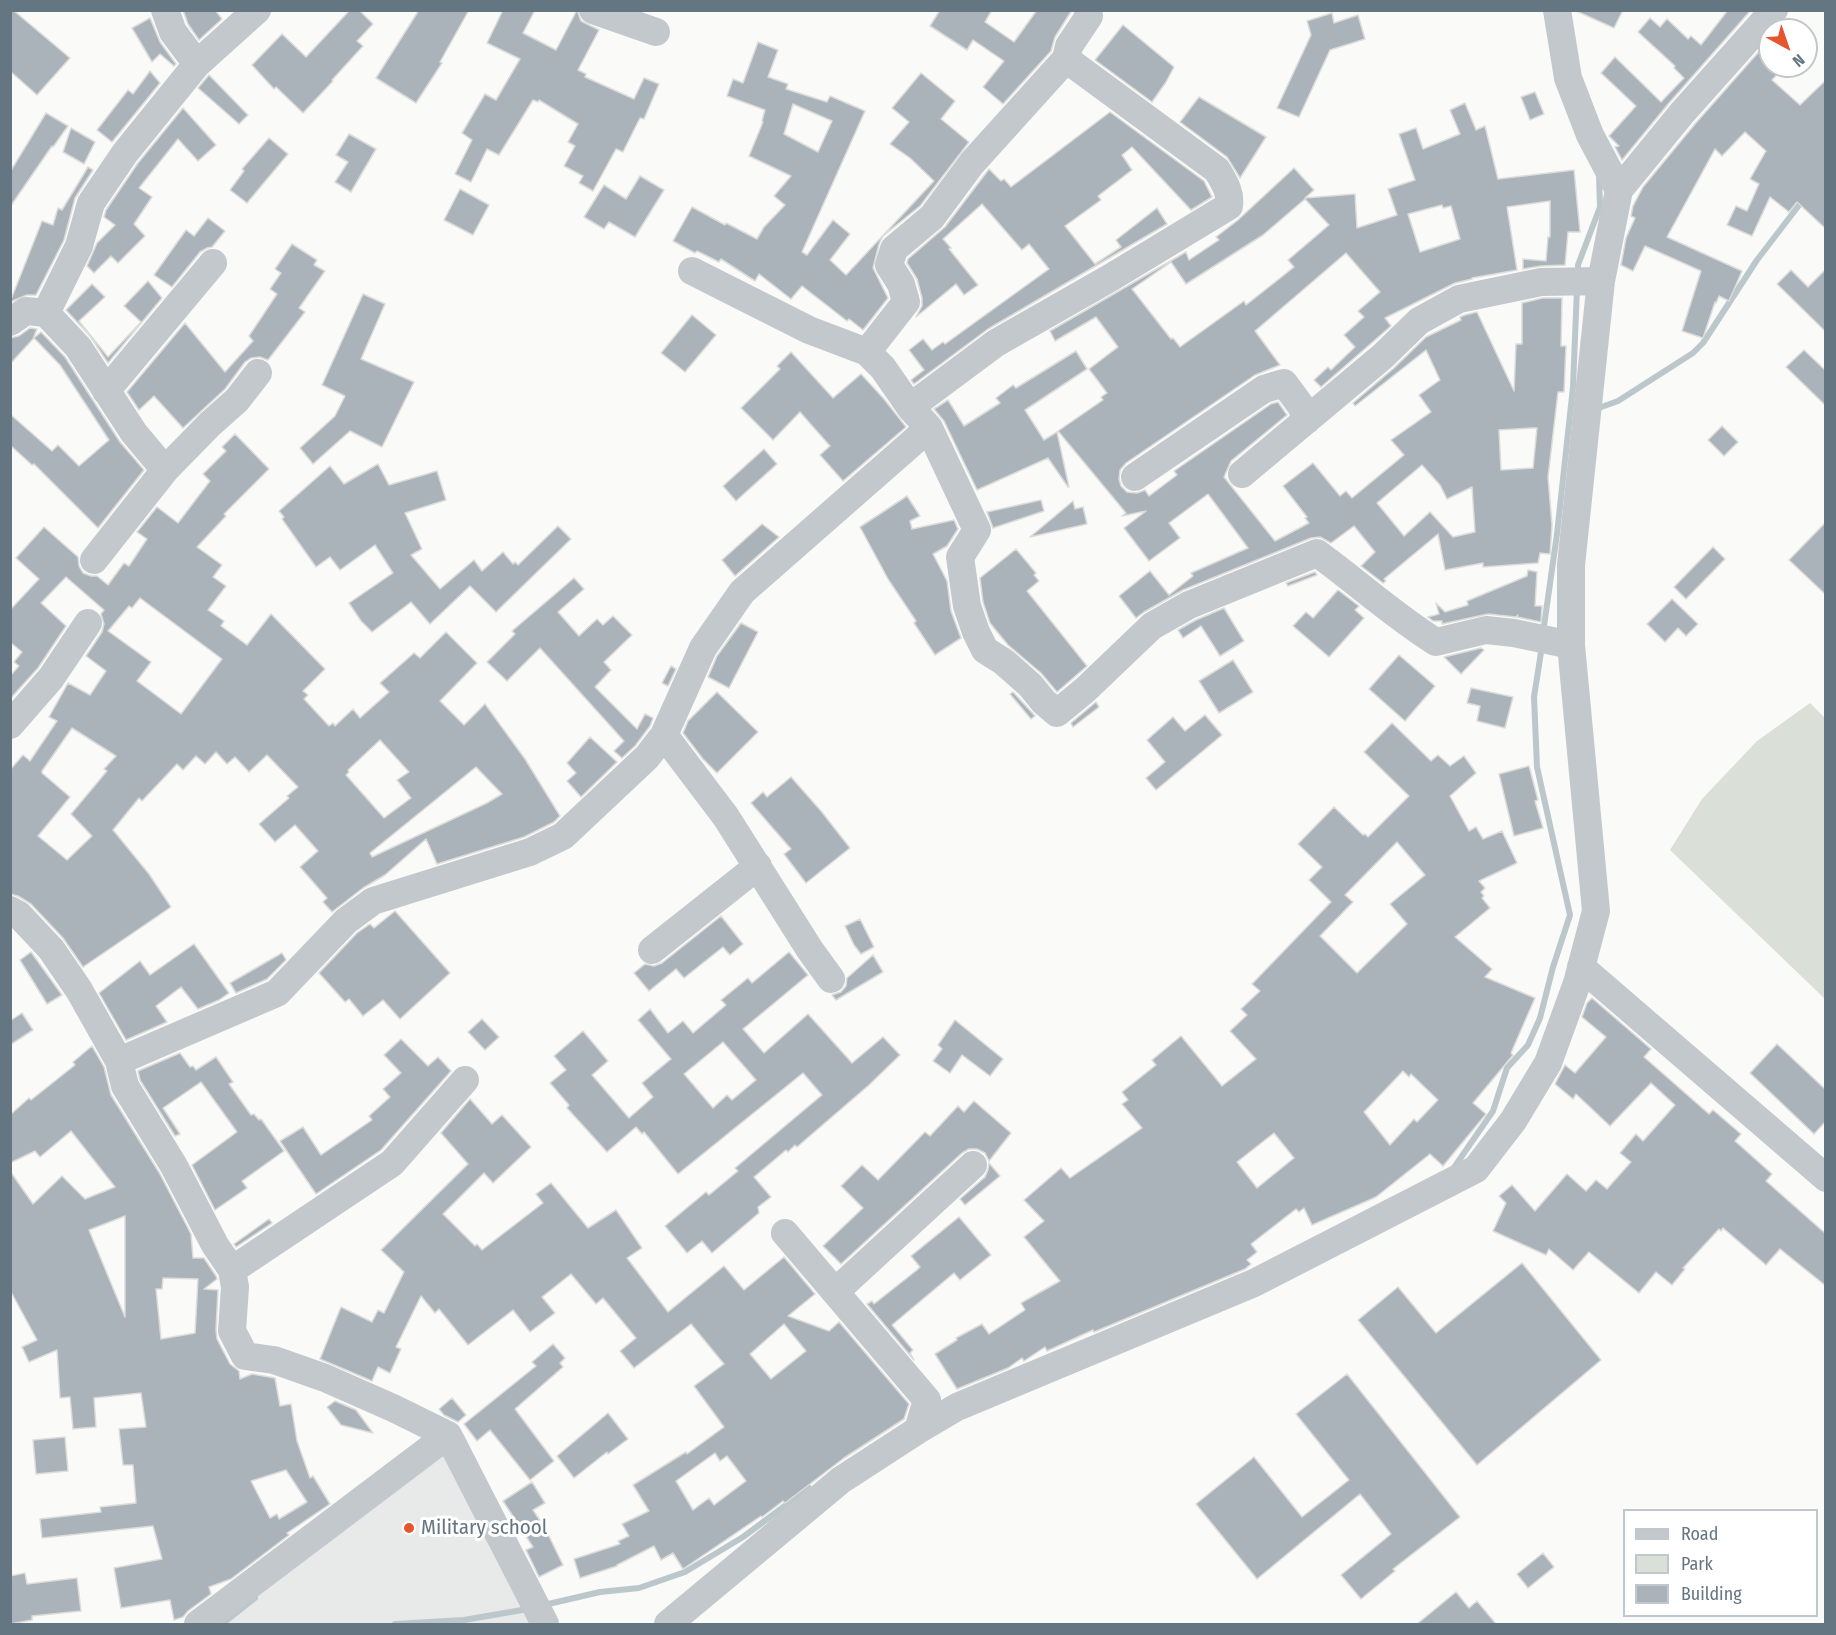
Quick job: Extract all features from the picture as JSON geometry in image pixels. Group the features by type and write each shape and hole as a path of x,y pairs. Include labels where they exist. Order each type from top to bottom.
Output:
{"street":[{"path":"165,10 173,32 197,64"},
{"path":"46,313 79,246 91,203 125,153 197,64 257,10"},
{"path":"593,10 656,32"},
{"path":"867,352 906,302 901,284 889,265 894,249 932,217 972,163 1066,59 1069,46 1089,16 1088,10"},
{"path":"1557,10 1568,78 1590,135 1619,190"},
{"path":"668,1624 841,1480 918,1430 957,1407 1254,1283 1476,1169 1513,1121 1548,1063 1581,967 1596,911 1571,645 1571,566 1601,281 1619,190 1682,113 1774,10"},
{"path":"910,406 996,343 1229,206 1228,190 1217,171 1066,59"},
{"path":"106,391 213,263"},
{"path":"692,271 809,330 867,352 883,368 929,428 977,530 960,557 967,606 985,650 1004,662 1057,713 1085,690 1152,626 1189,604 1317,553 1416,630 1436,642 1486,630 1514,633 1571,645"},
{"path":"1242,474 1383,356 1419,321 1459,299 1541,282 1601,281"},
{"path":"10,322 26,310 46,313 78,346 134,433 165,470"},
{"path":"94,560 165,470 237,400 258,373"},
{"path":"1135,477 1264,389 1284,383 1301,406 1307,420"},
{"path":"119,1060 277,993 346,921 373,901 530,852 563,836 647,757 664,735 703,648 742,592 929,428"},
{"path":"10,725 51,678 88,623"},
{"path":"664,735 726,817 810,950 831,979"},
{"path":"652,950 758,866"},
{"path":"10,910 19,915 51,949 79,990 119,1060 125,1086 174,1166 215,1245 232,1270 235,1287 232,1331 245,1356 274,1360 325,1378 448,1435 545,1624"},
{"path":"1581,967 1826,1178"},
{"path":"232,1270 392,1163 465,1080"},
{"path":"836,1291 973,1165"},
{"path":"785,1233 927,1400 918,1430"},
{"path":"198,1624 448,1435"}],"shaded area":[{"name":"Military school","path":"442,1446 532,1624 211,1624"}],"green space":[{"path":"1810,703 1825,718 1825,999 1670,850 1702,799 1757,741"}],"building":[{"path":"10,10 13,10 70,58 37,95 10,71"},
{"path":"183,10 215,10 222,19 199,40 188,24"},
{"path":"350,10 359,10 373,24 357,41 363,46 303,113 276,87 274,89 252,65 282,34 306,57"},
{"path":"419,10 469,10 440,62 442,63 416,103 376,78"},
{"path":"503,10 535,10 523,33 556,50 577,10 581,21 599,30 578,70 586,74 585,77 634,99 644,78 659,84 644,119 640,118 623,152 616,149 593,191 579,183 583,176 564,166 575,146 568,142 578,124 539,100 538,102 533,100 499,155 487,149 471,182 455,174 472,140 462,133 485,94 496,100 520,59 487,43"},
{"path":"940,10 992,10 985,22 1014,42 1037,10 1072,10 1055,37 1051,51 1003,104 983,87 1004,61 973,40 967,50 930,26"},
{"path":"1574,10 1623,10 1614,28"},
{"path":"1728,10 1751,10 1622,160 1615,147 1619,146 1609,136 1636,106 1601,73 1615,57 1661,102 1684,78 1674,68 1675,66 1638,32 1650,18 1660,27 1667,19 1688,39 1691,36 1701,45"},
{"path":"1332,13 1334,23 1358,15 1365,39 1330,50 1299,117 1277,108 1311,35 1307,21"},
{"path":"150,18 160,42 176,64 174,66 160,54 152,62 132,28"},
{"path":"1123,25 1174,67 1152,102 1095,60"},
{"path":"758,42 778,50 768,77 788,84 786,89 827,102 830,96 865,111 802,252 807,255 833,220 850,234 830,260 846,275 934,181 910,158 890,144 909,122 892,108 921,73 955,101 941,119 969,142 920,206 883,236 873,268 888,298 863,330 849,319 847,321 802,286 791,299 759,274 755,281 721,259 719,262 697,251 695,253 673,241 692,207 757,239 764,227 785,205 774,196 791,176 749,156 763,122 765,110 727,96 733,79 743,83","holes":["793,104 832,121 818,152 784,134"]},
{"path":"1758,53 1758,78 1774,78 1772,80 1800,105 1826,80 1826,229 1797,202 1789,212 1770,197 1752,236 1727,225 1736,206 1747,211 1759,184 1750,179 1766,151 1745,132 1722,156 1715,149 1667,237 1742,271 1729,301 1719,296 1715,302 1703,338 1682,331 1701,271 1645,246 1633,271 1621,265 1626,238 1635,218 1631,216 1633,206 1643,187"},
{"path":"150,71 160,83 112,142 97,130 128,90 133,94"},
{"path":"209,75 248,115 239,124 198,88"},
{"path":"1535,92 1544,114 1530,120 1521,97"},
{"path":"1199,97 1266,137 1240,178 1227,157 1180,122"},
{"path":"1465,103 1476,130 1485,126 1498,179 1574,170 1580,232 1568,232 1565,265 1523,269 1523,259 1546,261 1548,237 1550,237 1550,201 1507,207 1517,270 1455,283 1385,318 1391,326 1321,387 1314,380 1328,367 1331,370 1355,347 1344,335 1364,317 1358,311 1380,292 1346,253 1255,331 1280,365 1255,375 1126,463 1120,470 1119,479 1121,486 1127,492 1137,493 1145,490 1149,496 1177,475 1174,471 1271,404 1278,402 1287,415 1231,461 1224,477 1275,541 1309,523 1305,518 1307,517 1283,486 1313,463 1340,496 1346,491 1352,498 1404,455 1391,440 1431,412 1419,395 1440,380 1426,350 1355,406 1353,403 1426,337 1461,320 1460,317 1477,312 1514,391 1516,344 1522,344 1522,303 1543,298 1562,298 1561,346 1566,346 1564,392 1558,392 1548,477 1552,525 1550,554 1540,553 1538,563 1483,567 1483,563 1445,570 1438,534 1384,579 1386,581 1383,583 1361,566 1375,552 1354,526 1331,543 1320,537 1311,538 1183,590 1136,618 1119,596 1150,571 1169,595 1193,576 1191,573 1248,548 1208,494 1169,523 1180,538 1149,561 1124,528 1146,511 1122,516 1126,513 1058,431 1103,400 1101,397 1107,393 1089,369 1118,347 1096,317 1055,341 1050,331 1186,252 1189,260 1219,240 1216,237 1238,220 1294,168 1314,190 1305,198 1355,194 1357,228 1397,215 1388,189 1415,180 1399,134 1416,128 1423,149 1460,134 1450,110","holes":["1305,199 1329,225 1288,260 1294,267 1246,305 1244,301 1180,347 1173,338 1171,339 1132,289 1171,262 1186,284 1263,235","1442,205 1443,208 1451,206 1460,239 1420,252 1408,214","1537,428 1533,468 1501,470 1499,430","1422,465 1440,485 1447,499 1472,487 1475,532 1453,537 1430,512 1404,536 1377,503"]},
{"path":"183,108 216,145 198,161 178,139 139,188 152,197 134,224 145,236 118,263 111,256 94,273 87,266 97,243 115,225 104,217 106,210 138,163"},
{"path":"1110,112 1204,181 1212,197 1191,210 1132,147 1122,155 1132,170 1098,196 1101,200 1065,226 1095,264 1121,247 1116,240 1157,208 1167,224 988,329 914,384 911,380 924,370 909,350 923,339 932,350 943,342 945,344 1049,269 1029,244 1022,250 982,204 943,239 978,285 964,295 956,284 916,317 922,306 922,298 917,279 907,263 908,259 945,227 989,169 1011,187"},
{"path":"46,113 68,126 10,207 10,172"},
{"path":"71,128 95,142 84,164 63,152"},
{"path":"349,134 376,149 351,192 335,182 348,162 336,155"},
{"path":"269,138 288,154 247,203 230,190 244,171 242,169"},
{"path":"88,167 93,170 75,198 64,240 36,295 27,295 10,302 42,221 53,225 58,208 62,210"},
{"path":"640,176 664,190 635,237 609,222 604,229 584,217 604,185 626,199"},
{"path":"460,189 489,205 473,235 444,220"},
{"path":"208,218 225,231 212,247 200,252 172,287 154,275 186,230 194,236"},
{"path":"292,244 317,260 314,265 325,271 299,308 305,312 268,360 260,357 251,358 245,362 225,389 183,428 154,396 139,410 127,392 185,323 225,372 253,341 249,336 277,294 270,289 281,273 275,269"},
{"path":"1826,269 1826,332 1777,284 1791,270 1808,287"},
{"path":"148,281 162,298 108,363 90,336 66,310 92,284 105,297 79,321 108,357 141,322 124,306"},
{"path":"363,294 385,304 361,359 414,382 382,447 350,431 313,464 300,448 335,416 345,396 322,385"},
{"path":"692,315 716,335 685,372 661,353"},
{"path":"30,328 37,329 33,339 10,364 10,338 19,336"},
{"path":"41,332 65,357 120,442 144,470 98,528 34,464 32,465 10,445 10,414 52,451 58,445 79,466 109,440 60,365 34,338"},
{"path":"1804,350 1826,371 1826,406 1786,367"},
{"path":"1076,351 1087,369 1025,410 1044,440 1057,432 1069,487 1048,458 977,490 944,421 934,409 948,400 964,426 1000,403 996,398 1013,385 1016,388"},
{"path":"791,352 833,398 861,374 906,427 843,481 820,455 830,446 800,412 773,440 741,408 780,369 777,366"},
{"path":"1722,426 1738,442 1724,456 1708,440"},
{"path":"235,434 269,469 224,514 226,516 197,547 222,565 213,577 226,586 208,610 224,621 221,626 247,645 271,614 325,669 303,691 308,695 304,699 329,726 333,723 335,726 353,709 360,718 389,692 380,683 414,653 420,658 446,632 477,663 440,701 464,725 485,704 525,759 560,816 554,822 524,837 437,864 426,839 385,875 363,888 332,912 323,902 327,898 300,867 318,851 295,825 275,842 259,824 298,787 267,755 249,772 235,757 227,764 216,752 205,764 196,756 183,770 177,764 142,801 139,798 113,830 149,874 171,907 83,967 63,938 31,904 10,894 10,770 23,755 30,761 57,721 49,717 68,683 90,695 106,671 86,656 102,632 104,624 101,614 104,610 66,577 41,603 66,626 38,668 10,699 10,676 19,666 14,662 22,652 10,642 10,610 39,579 16,558 44,527 78,557 83,573 97,576 108,585 124,563 129,566 147,539 137,532 157,507 178,523 210,481 203,474 226,451 222,447","holes":["140,598 222,659 181,714 137,681 151,662 108,631 129,606 132,608","72,728 116,756 104,769 107,771 71,814 92,836 67,860 38,836 70,797 42,771","380,740 409,772 397,780 411,798 384,818 346,775 348,770","476,767 502,794 372,857 370,853"]},
{"path":"764,449 777,464 736,501 723,486"},
{"path":"378,464 389,485 437,471 446,500 405,513 422,549 411,555 440,589 474,560 482,571 503,552 513,564 515,562 518,565 558,526 571,539 496,612 470,586 430,624 411,602 372,632 349,603 393,573 375,545 340,570 330,557 316,567 282,519 284,517 279,511 330,466 344,484"},
{"path":"907,496 920,516 910,521 912,529 954,520 958,529 947,546 933,554 947,581 951,611 961,638 935,655 888,579 860,527"},
{"path":"1041,500 1044,511 993,528 987,512"},
{"path":"1073,501 1075,509 1083,507 1087,524 1030,537"},
{"path":"1826,522 1826,595 1789,560"},
{"path":"762,524 779,537 735,576 722,560"},
{"path":"1713,547 1725,559 1686,599 1674,587"},
{"path":"1016,549 1036,573 1034,575 1039,581 1027,591 1087,666 1057,692 1041,673 1008,645 990,623 983,602 980,578"},
{"path":"1528,570 1537,572 1535,606 1542,606 1541,622 1517,617 1518,615 1516,617 1488,614 1442,624 1442,621 1433,621 1428,617 1439,614 1436,603 1445,612 1468,605 1467,601 1527,576"},
{"path":"1315,572 1317,575 1288,586 1286,583"},
{"path":"574,578 584,589 558,612 579,636 597,619 603,625 613,616 632,635 604,662 611,670 595,687 637,729 645,714 653,718 650,726 635,746 622,758 614,751 624,741 540,648 507,681 487,662 515,634 512,631"},
{"path":"1338,590 1359,606 1355,610 1364,618 1329,657 1293,626 1306,612 1313,618"},
{"path":"1672,599 1698,624 1686,636 1678,628 1665,642 1647,624"},
{"path":"1224,608 1244,641 1220,656 1201,626 1183,638 1178,630 1196,620"},
{"path":"741,623 758,632 729,688 708,677 717,656"},
{"path":"1481,648 1484,650 1461,674 1444,657"},
{"path":"1399,655 1435,686 1405,721 1369,689"},
{"path":"1233,660 1253,692 1219,713 1199,681"},
{"path":"671,666 676,669 668,686 662,683"},
{"path":"1471,688 1513,697 1505,728 1477,721 1480,706 1467,703"},
{"path":"717,692 758,732 717,773 683,733 688,721"},
{"path":"1013,692 1035,716 1031,719 1010,694"},
{"path":"1096,702 1099,707 1073,727 1071,723"},
{"path":"1205,715 1222,735 1156,790 1146,778 1165,762 1147,740 1173,717 1185,731"},
{"path":"1392,723 1431,761 1438,755 1450,766 1464,756 1476,773 1450,796 1469,831 1476,827 1483,839 1502,831 1517,863 1479,881 1485,888 1481,892 1484,896 1482,898 1490,908 1455,937 1492,969 1485,977 1535,998 1511,1053 1513,1055 1473,1103 1486,1114 1443,1166 1430,1154 1376,1197 1312,1225 1304,1208 1299,1212 1296,1209 1251,1244 1257,1252 1247,1260 1251,1264 1245,1269 1094,1332 1093,1330 1047,1351 1045,1347 1024,1361 1022,1358 1008,1368 957,1389 935,1354 957,1340 956,1338 982,1324 989,1334 1025,1310 1021,1303 1060,1281 1024,1237 1044,1221 1024,1200 1061,1168 1070,1178 1142,1128 1122,1104 1128,1100 1122,1092 1156,1065 1152,1060 1181,1036 1222,1086 1256,1059 1230,1031 1247,1015 1241,1009 1260,991 1252,984 1331,902 1309,880 1322,867 1298,844 1334,807 1363,835 1368,837 1409,796 1364,752","holes":["1397,842 1425,875 1390,904 1407,924 1357,973 1320,936 1353,902 1345,895","1403,1071 1409,1077 1411,1074 1438,1100 1417,1122 1414,1119 1390,1145 1364,1112","1274,1133 1294,1158 1257,1188 1237,1162"]},
{"path":"590,737 617,762 581,797 567,781 576,773 567,763"},
{"path":"1529,766 1538,800 1535,801 1543,828 1514,836 1499,774"},
{"path":"791,777 850,848 806,883 784,854 791,849 751,803 763,792 767,797"},
{"path":"395,911 450,973 400,1019 383,1000 363,1016 349,999 345,1002 319,973 357,933 370,924 374,928"},
{"path":"721,916 743,944 730,955 723,947 684,978 676,969 649,991 634,973 645,964 654,966 662,963"},
{"path":"860,919 874,947 861,954 845,926"},
{"path":"194,944 229,993 198,1009 181,987 156,1006 167,1022 126,1040 99,993 140,961 150,975"},
{"path":"31,952 62,995 47,1004 20,960"},
{"path":"789,952 808,975 743,1029 764,1053 808,1014 852,1063 883,1037 900,1055 797,1147 795,1145 788,1152 786,1150 754,1177 771,1197 758,1207 759,1213 712,1253 702,1241 687,1253 665,1226 706,1192 709,1195 738,1171 735,1168 822,1095 803,1073 678,1174 644,1132 642,1134 636,1127 607,1152 567,1108 569,1105 550,1083 566,1070 554,1056 583,1031 608,1061 592,1075 629,1118 653,1097 642,1083 671,1059 638,1020 650,1009 668,1033 683,1021 693,1033 726,1005 721,1000 748,978 752,983","holes":["723,1042 756,1080 732,1100 727,1095 713,1108 684,1074"]},
{"path":"282,953 286,960 267,979 236,993 230,983"},
{"path":"873,955 883,972 836,1000 832,995 841,992 846,986 847,978"},
{"path":"1592,998 1651,1049 1644,1057 1709,1114 1713,1110 1741,1134 1735,1141 1772,1174 1766,1181 1826,1234 1826,1286 1780,1249 1766,1265 1723,1228 1721,1231 1719,1229 1683,1268 1685,1269 1672,1285 1656,1272 1639,1293 1589,1252 1573,1270 1549,1249 1546,1255 1493,1231 1506,1203 1499,1196 1512,1185 1535,1211 1567,1174 1586,1191 1596,1180 1607,1189 1631,1162 1620,1153 1636,1134 1643,1141 1675,1105 1651,1083 1610,1126 1576,1094 1573,1099 1555,1084 1565,1065 1575,1073 1606,1037 1582,1017 1587,1003"},
{"path":"22,1013 33,1030 10,1045 10,1021"},
{"path":"482,1019 499,1037 485,1050 468,1032"},
{"path":"955,1020 1003,1059 990,1076 962,1055 950,1073 933,1061 942,1049 938,1045"},
{"path":"401,1039 428,1066 438,1057 451,1071 381,1150 316,1194 280,1141 303,1127 321,1155 372,1120 369,1116 390,1097 383,1089 401,1073 384,1055"},
{"path":"1777,1044 1826,1090 1826,1121 1814,1134 1750,1073"},
{"path":"92,1046 104,1067 111,1095 160,1174 191,1234 193,1258 204,1258 216,1276 217,1279 204,1289 218,1290 217,1339 230,1364 239,1371 240,1379 252,1374 275,1378 280,1406 291,1404 297,1441 310,1478 313,1476 330,1504 287,1533 289,1535 231,1579 209,1587 211,1594 183,1617 174,1620 170,1600 121,1608 114,1568 162,1559 153,1526 42,1538 40,1519 101,1512 100,1507 136,1503 133,1465 123,1465 119,1429 146,1427 141,1393 94,1398 96,1427 73,1429 70,1397 60,1398 57,1350 29,1362 22,1347 37,1340 10,1290 10,1171 33,1204 62,1176 85,1199 115,1187 71,1131 40,1157 35,1151 10,1163 10,1115 29,1098 31,1100 75,1065 73,1062","holes":["125,1216 125,1317 89,1230","163,1278 198,1279 195,1333 161,1339 156,1289 162,1289","286,1470 307,1502 279,1519 277,1514 270,1518 251,1481"]},
{"path":"180,1053 190,1067 193,1066 196,1070 216,1057 233,1082 229,1084 251,1115 254,1114 259,1120 261,1119 284,1151 242,1181 247,1188 215,1210 192,1165 237,1132 201,1082 163,1108 180,1134 175,1136 140,1080 138,1071"},
{"path":"470,1099 492,1124 502,1115 531,1147 493,1183 484,1173 443,1214 475,1246 477,1244 482,1250 543,1203 536,1194 551,1183 588,1228 616,1210 642,1248 627,1258 668,1312 724,1266 744,1290 784,1257 815,1294 788,1316 829,1331 839,1322 909,1404 904,1419 844,1458 785,1503 783,1501 683,1569 673,1553 661,1560 654,1546 617,1566 580,1578 574,1559 620,1544 618,1541 629,1536 622,1524 649,1511 633,1485 686,1452 687,1454 724,1427 694,1386 724,1364 691,1324 634,1368 620,1351 636,1338 603,1298 596,1304 571,1274 542,1297 555,1313 530,1332 513,1310 468,1345 439,1309 435,1313 421,1296 396,1347 401,1349 390,1373 378,1367 372,1381 320,1359 341,1307 372,1322 378,1310 384,1313 404,1272 381,1250 468,1164 441,1133","holes":["784,1324 806,1351 771,1379 750,1354","715,1453 720,1461 727,1456 746,1481 714,1505 709,1498 693,1510 676,1481"]},
{"path":"974,1101 1011,1133 989,1161 985,1153 977,1149 969,1149 962,1153 841,1264 823,1246 863,1208 841,1186 862,1165 878,1180 925,1132 930,1136 958,1106 964,1112"},
{"path":"989,1163 1000,1176 965,1205 960,1199 985,1177"},
{"path":"959,1217 991,1255 960,1280 954,1273 892,1325 913,1350 910,1353 914,1360 867,1304 872,1301 874,1304 917,1270 920,1267 911,1256"},
{"path":"269,1219 272,1223 236,1247 234,1244"},
{"path":"1522,1263 1601,1360 1477,1465 1358,1320 1398,1287 1436,1333"},
{"path":"553,1344 565,1358 560,1363 563,1367 515,1409 554,1461 530,1480 490,1430 477,1441 464,1424 536,1366 532,1362"},
{"path":"1347,1374 1460,1517 1393,1569 1395,1571 1361,1599 1341,1575 1391,1534 1360,1494 1257,1579 1196,1504 1254,1457 1302,1517 1349,1480 1296,1414"},
{"path":"452,1398 466,1415 458,1422 444,1415 439,1409"},
{"path":"335,1401 356,1410 373,1433 341,1425 327,1407"},
{"path":"608,1413 628,1439 574,1478 557,1456"},
{"path":"65,1437 68,1471 36,1474 33,1440"},
{"path":"532,1482 545,1503 533,1510 545,1528 563,1565 539,1577 526,1550 533,1547 503,1501"},
{"path":"1543,1553 1554,1567 1528,1588 1517,1574"},
{"path":"25,1573 27,1584 77,1578 81,1611 32,1616 32,1620 10,1624 10,1576"},
{"path":"1456,1592 1469,1608 1477,1601 1496,1624 1417,1624"}],"waterway":[{"path":"1578,275 1578,265 1600,207 1599,175"},
{"path":"1596,409 1618,401 1693,353 1703,343 1757,260 1803,200"},
{"path":"1543,633 1557,534 1573,387 1577,288"},
{"path":"1453,1169 1493,1111 1507,1068 1528,1045 1540,1018 1570,915 1537,767 1534,697 1542,646"},
{"path":"544,1605 600,1592 639,1588 685,1572 743,1537 809,1488"},
{"path":"222,1624 255,1598"},
{"path":"395,1624 464,1620 528,1609"}],"place":[{"name":"Military school","path":"409,1528"}]}
